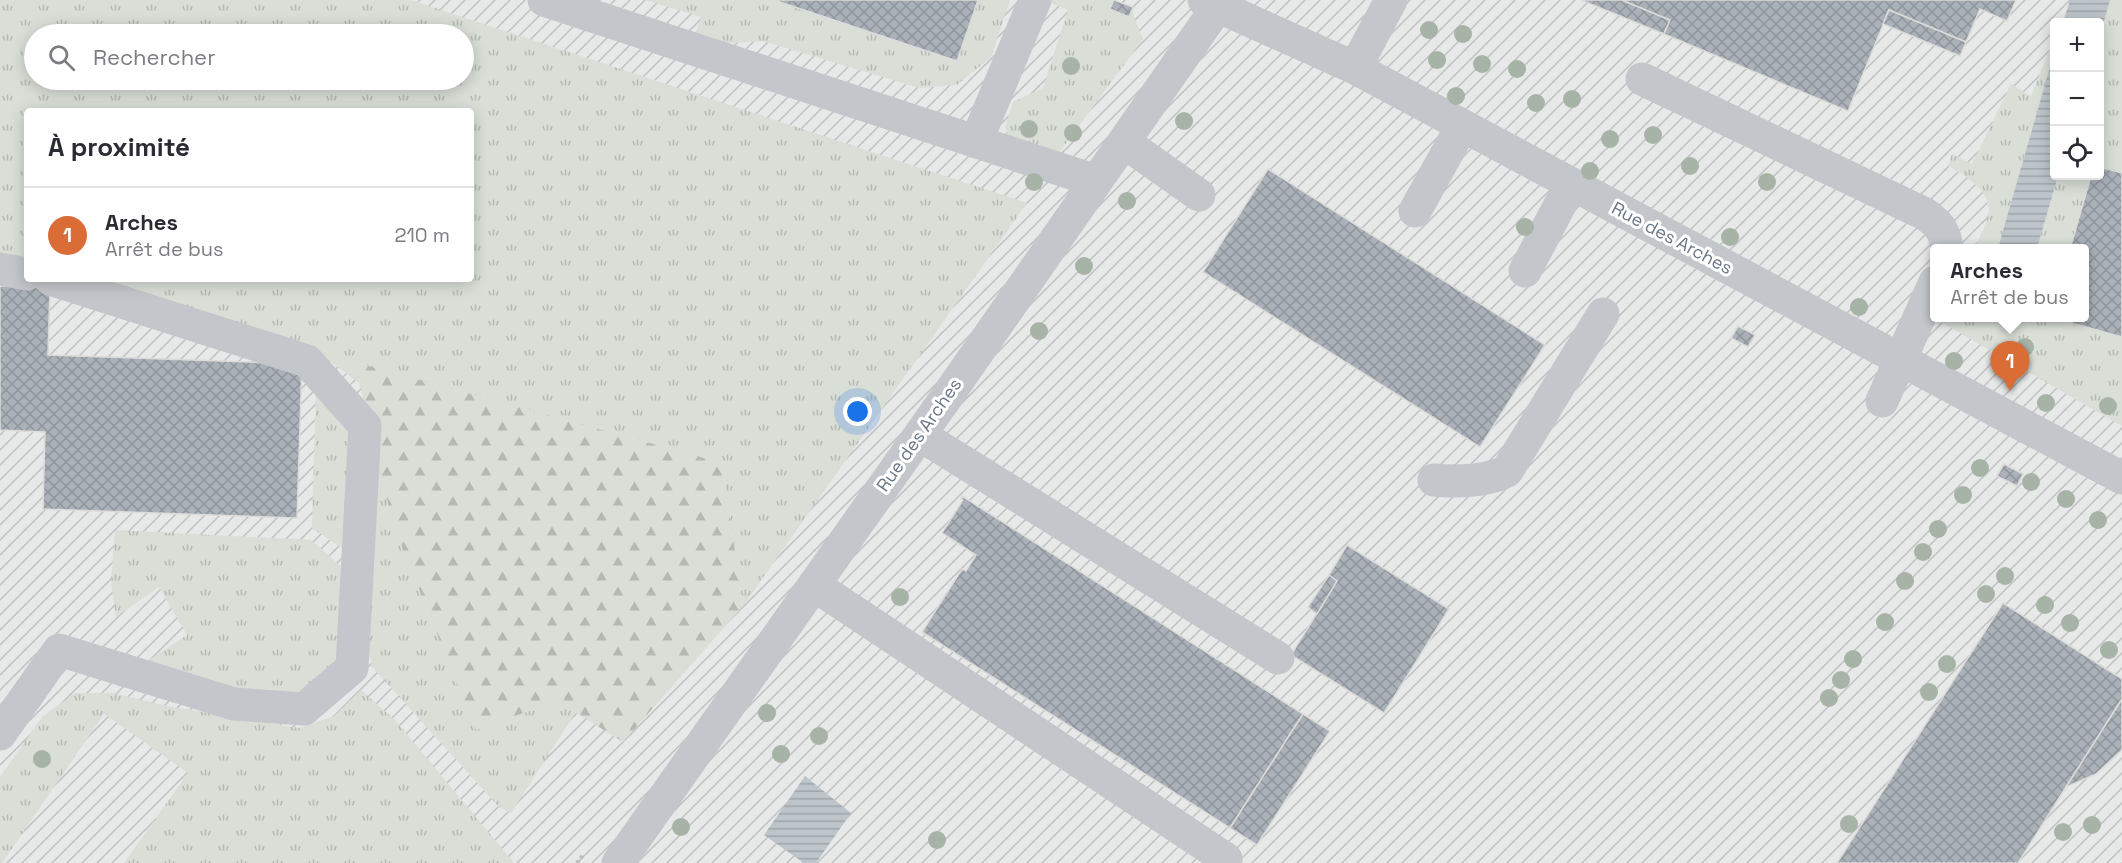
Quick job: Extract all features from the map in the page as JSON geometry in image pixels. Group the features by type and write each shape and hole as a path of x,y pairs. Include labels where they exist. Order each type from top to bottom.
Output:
{"street":[{"path":"544,0 1096,181"},
{"path":"976,142 1035,0"},
{"path":"1355,68 1390,0"},
{"name":"Rue des Arches","path":"620,862 1124,142 1211,3 1355,68 2122,478"},
{"path":"1642,79 1925,214 1939,224 1946,237 1947,244"},
{"path":"1415,211 1462,126"},
{"path":"1124,142 1198,195"},
{"path":"1525,272 1571,184"},
{"path":"0,269 24,273"},
{"path":"0,734 58,651 234,704 304,709 352,668 365,426 307,361 59,282"},
{"path":"1882,401 1930,293"},
{"path":"1434,480 1454,482 1495,478 1507,471 1603,314"},
{"path":"920,435 1278,658"},
{"path":"813,585 1226,859 1223,863"}],"shaded area":[{"path":"0,0 2122,0 2122,863 0,863"},
{"path":"2070,0 2110,0 2104,21 2104,18 2064,18"},
{"path":"2050,67 2050,180 2057,180 2038,244 1999,244"},
{"path":"805,776 851,813 816,863 804,863 764,835"}],"green space":[{"path":"0,0 411,0 1027,203 743,606 722,463 354,362 359,383 323,356 102,282 474,282 474,108 24,108 24,258 0,254"},
{"path":"645,0 774,0 957,61 978,0 1010,0 991,57 957,85 919,88 763,41 718,44 694,38 701,17"},
{"path":"1050,0 1114,0 1111,9 1129,17 1133,7 1134,17 1143,39 1056,157 1010,139 1005,127 1013,102 1043,88 1068,10 1049,2"},
{"path":"2110,0 2122,0 2122,173 2104,168 2104,21"},
{"path":"2050,48 2050,67 1999,244 1976,244 1987,218 1989,209 1987,201 1974,183 1948,166 1952,154 1972,164 2011,84 2031,96"},
{"path":"2057,180 2090,180 2071,244 2038,244"},
{"path":"1941,322 2068,322 2122,337 2122,426"},
{"path":"354,362 722,463 743,606 623,742 557,701 476,730 394,527"},
{"path":"316,389 350,432 346,551 312,528"},
{"path":"378,459 476,729 557,701 576,712 511,813 500,808 372,667 365,633"},
{"path":"115,530 311,540 343,568 340,667 309,694 210,689 140,666 187,635 159,587 116,617 111,583"},
{"path":"361,690 396,721 514,863 124,863 188,773 104,714 0,863 0,777 42,717 75,693 113,693 167,706 299,728 334,716"}],"building":[{"path":"774,0 978,0 957,61"},
{"path":"1114,0 1133,7 1129,17 1110,9"},
{"path":"1581,0 1622,0 1670,20 1664,34"},
{"path":"1622,0 2016,0 2007,21 1980,9 1966,42 1889,10 1848,111 1664,34 1670,20"},
{"path":"1889,10 1966,42 1960,56 1883,24"},
{"path":"2104,168 2122,173 2122,337 2068,322 2089,322 2089,244 2071,244 2090,180 2104,180"},
{"path":"1268,169 1545,345 1480,447 1203,272"},
{"path":"0,286 50,288 48,355 302,364 297,518 43,509 45,432 0,430"},
{"path":"1738,326 1755,335 1748,347 1731,338"},
{"path":"2004,464 2023,474 2017,486 1997,476"},
{"path":"962,496 1303,714 1230,828 922,632 962,569 966,571 976,555 942,533 963,500"},
{"path":"1347,545 1449,609 1384,713 1291,655 1337,581 1329,575"},
{"path":"1329,575 1337,581 1317,614 1308,607"},
{"path":"2003,603 2122,679 2122,699 2018,863 1837,863"},
{"path":"2122,699 2122,750 2096,774 2066,787"},
{"path":"1303,714 1330,731 1257,845 1230,828"}],"place":[{"name":"Arches","path":"2010,391"}]}
